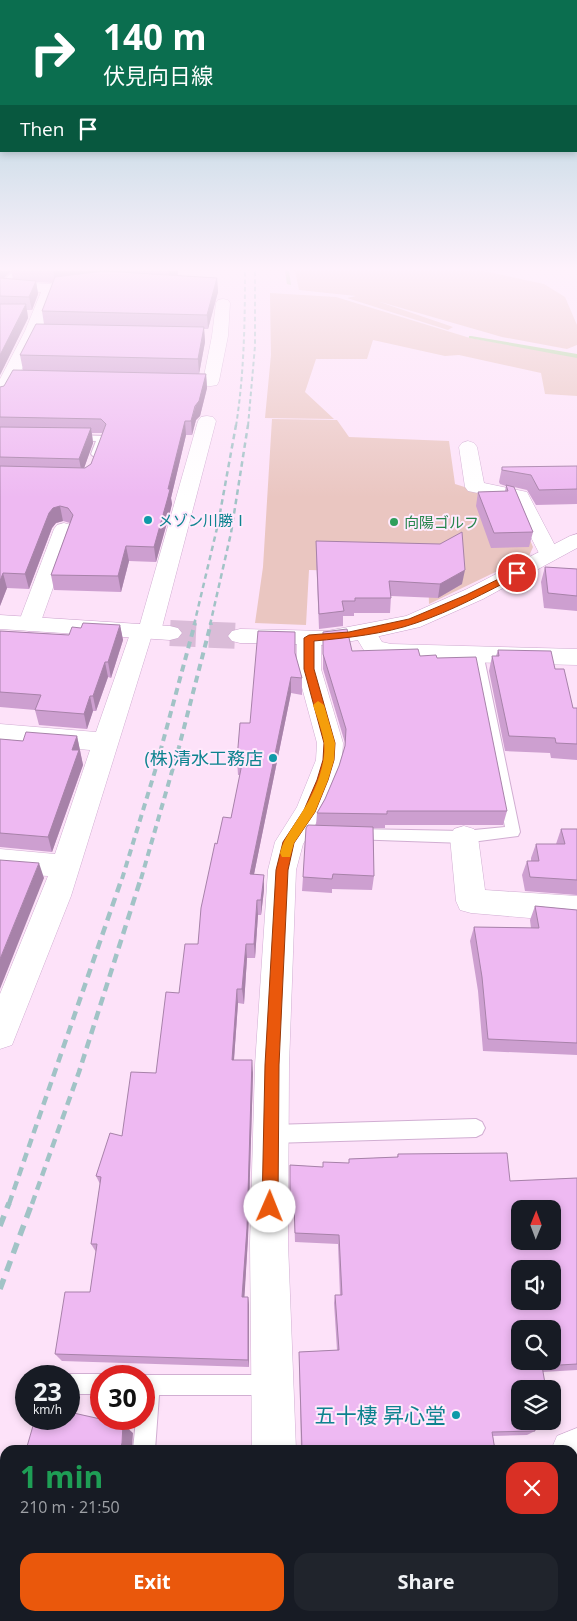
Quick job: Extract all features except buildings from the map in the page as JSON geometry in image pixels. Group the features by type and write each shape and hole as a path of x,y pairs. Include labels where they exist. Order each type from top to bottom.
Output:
{"street":[{"path":"0,395 25,347"},
{"path":"154,380 211,381 218,347"},
{"path":"10,377 29,378"},
{"path":"1,1028 66,866 85,811 104,742 154,632 207,421"},
{"path":"468,447 475,487 520,496 549,555"},
{"path":"29,624 64,529"},
{"path":"240,636 309,638 365,632 412,622 441,610 577,540"},
{"path":"0,622 154,632"},
{"path":"365,632 373,647 390,652 577,657"},
{"path":"274,1445 269,1244 272,1065 282,870 289,842 305,833 309,812 323,780 329,760 330,743 309,669 309,638"},
{"path":"0,732 104,742"},
{"path":"464,837 471,901 577,909"},
{"path":"0,861 66,866"}],"lane":[{"path":"65,437 102,438 93,462"},
{"path":"345,834 464,837 513,832 477,653"},
{"path":"272,1134 476,1128"},
{"path":"155,1385 272,1386"},
{"path":"144,1445 145,1430"}],"shaded area":[{"path":"271,347 371,347 367,359 316,359 305,392 334,419 265,418"},
{"path":"403,347 519,347 577,357 577,396 545,394 541,373 459,355 445,356"},
{"path":"554,347 573,347 567,349"},
{"name":"向陽ゴルフ","path":"272,419 337,420 349,437 449,441 455,484 496,497 512,498 533,547 529,556 429,604 428,573 309,570 306,625 255,623 263,567"}],"waterway":[{"path":"525,347 577,356"}],"tunnel":[{"path":"170,633 240,636"}],"railway":[{"path":"236,426 241,388 243,347"},
{"path":"248,426 255,347"},
{"path":"194,625 218,524 236,425"},
{"path":"210,625 231,533 248,425"},
{"path":"122,879 155,771 195,623"},
{"path":"141,879 179,747 211,623"},
{"path":"9,1204 122,878"},
{"path":"32,1204 79,1072 141,878"},
{"path":"0,1226 9,1203"},
{"path":"0,1289 32,1203"}],"slow traffic":[{"path":"286,853 289,842 309,812 323,780 329,760 330,743 318,705"}],"place":[{"name":"メゾン川勝Ⅰ","path":"148,520"},
{"name":"向陽ゴルフ","path":"394,522"},
{"name":"(株)清水工務店","path":"273,758"},
{"name":"五十棲 昇心堂","path":"456,1415"}],"route":[{"path":"270,1207 272,1065 282,870 289,842 309,812 323,780 329,760 330,743 309,669 309,638 349,635 412,622 470,597 517,573"}]}
